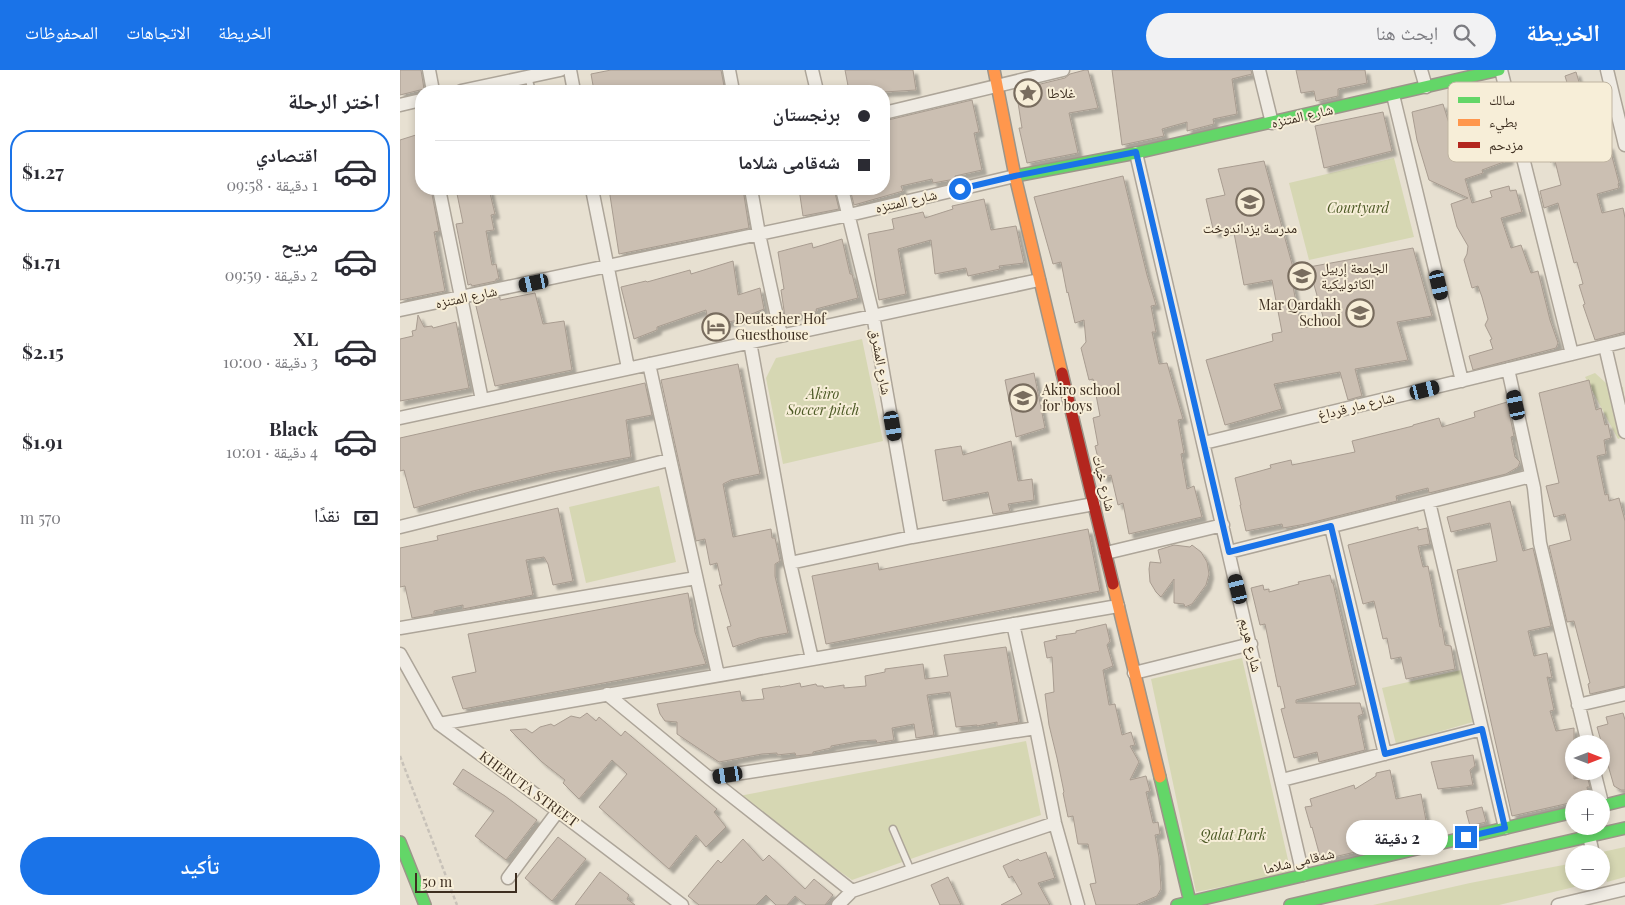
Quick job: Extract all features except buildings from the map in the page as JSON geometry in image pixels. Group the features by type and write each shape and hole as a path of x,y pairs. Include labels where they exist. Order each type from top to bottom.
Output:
{"main road":[{"name":"شارع خبات","path":"994,70 1015,176 1039,280 1190,902"},
{"name":"شارع المتنزه","path":"1015,176 1272,123 1500,70"},
{"path":"1610,802 1625,800"},
{"name":"شەقامی شلاما","path":"1290,905 1505,828 1565,814"},
{"name":"شەقامی شلاما","path":"1177,905 1303,875 1392,868 1589,836 1625,828"},
{"path":"400,842 425,905"}],"street":[{"path":"429,70 432,85"},
{"path":"484,85 527,73 560,70"},
{"path":"570,70 573,85"},
{"path":"729,70 732,85"},
{"path":"812,70 816,85"},
{"path":"890,111 997,84 1063,70"},
{"path":"1259,70 1272,123"},
{"path":"1421,70 1426,87"},
{"path":"1612,91 1625,145"},
{"path":"1393,95 1462,380"},
{"path":"400,105 415,102"},
{"name":"شارع هريم","path":"1136,152 1303,875"},
{"path":"1523,162 1572,354"},
{"name":"شارع المتنزه","path":"400,310 849,215 1015,176"},
{"path":"439,195 482,400"},
{"path":"593,195 628,368"},
{"path":"752,195 781,335"},
{"name":"شارع المشرق","path":"844,195 873,315 912,537"},
{"path":"400,418 1039,280"},
{"name":"شارع مار قرداغ","path":"1204,443 1625,341"},
{"path":"750,342 790,563 812,659"},
{"path":"1605,346 1625,432"},
{"path":"648,364 718,675"},
{"path":"1508,370 1534,488 1540,543 1586,735"},
{"path":"400,527 669,460"},
{"path":"1229,552 1531,476"},
{"path":"1429,502 1505,828"},
{"path":"790,563 912,537 1094,504"},
{"path":"1106,553 1222,525"},
{"path":"1331,526 1385,754"},
{"path":"400,628 696,578"},
{"path":"439,724 1118,606"},
{"path":"1013,624 1055,823 1078,905"},
{"path":"1134,673 1251,644"},
{"name":"KHERUTA STREET","path":"400,654 439,724 558,810 682,905"},
{"path":"608,694 709,778 852,891"},
{"path":"1578,705 1625,694"},
{"path":"709,778 1036,728"},
{"path":"1282,780 1482,729"},
{"path":"508,878 558,810"},
{"path":"838,905 852,891 1055,823"},
{"path":"1589,836 1591,845"},
{"path":"1558,905 1625,889"},
{"path":"1601,890 1602,894"}],"lane":[{"path":"894,829 911,871"}],"path":[{"path":"400,756 457,905"}],"green space":[{"name":"Courtyard","path":"1394,158 1414,237 1309,260 1289,183"},
{"name":"Akiro Soccer pitch","path":"862,339 883,441 783,464 766,378 776,358"},
{"path":"1595,373 1606,383 1623,387 1625,436 1618,439 1585,377"},
{"path":"659,486 676,562 586,583 569,507"},
{"name":"Qalat Park","path":"1242,658 1291,873 1196,892 1151,679"},
{"path":"1461,670 1473,722 1396,744 1382,688"},
{"path":"1026,741 1041,815 852,880 739,796"},
{"path":"1625,847 1625,877 1610,881 1610,850"},
{"path":"1565,865 1565,889 1499,905 1373,905 1470,883"}],"traffic: fast":[{"path":"1015,176 1136,153 1499,70"},
{"path":"1160,777 1190,902"},
{"path":"1610,804 1625,800"},
{"path":"1177,905 1565,814"},
{"path":"1290,905 1625,828"},
{"path":"400,842 425,905"}],"traffic: slow":[{"path":"994,70 1015,176 1062,373"},
{"path":"1113,584 1160,777"}],"traffic: jam":[{"path":"1062,373 1113,584"}],"place":[{"name":"غلاطا","path":"1028,93"},
{"name":"مدرسة يزداندوخت","path":"1250,202"},
{"name":"الجامعة إربيل الكاثوليكية","path":"1302,276"},
{"name":"Mar Qardakh School","path":"1360,313"},
{"name":"Deutscher Hof Guesthouse","path":"716,327"},
{"name":"Akiro school for boys","path":"1023,398"}],"route":[{"path":"960,189 1136,152 1229,552 1331,526 1385,754 1482,729 1505,828 1466,837"}]}
